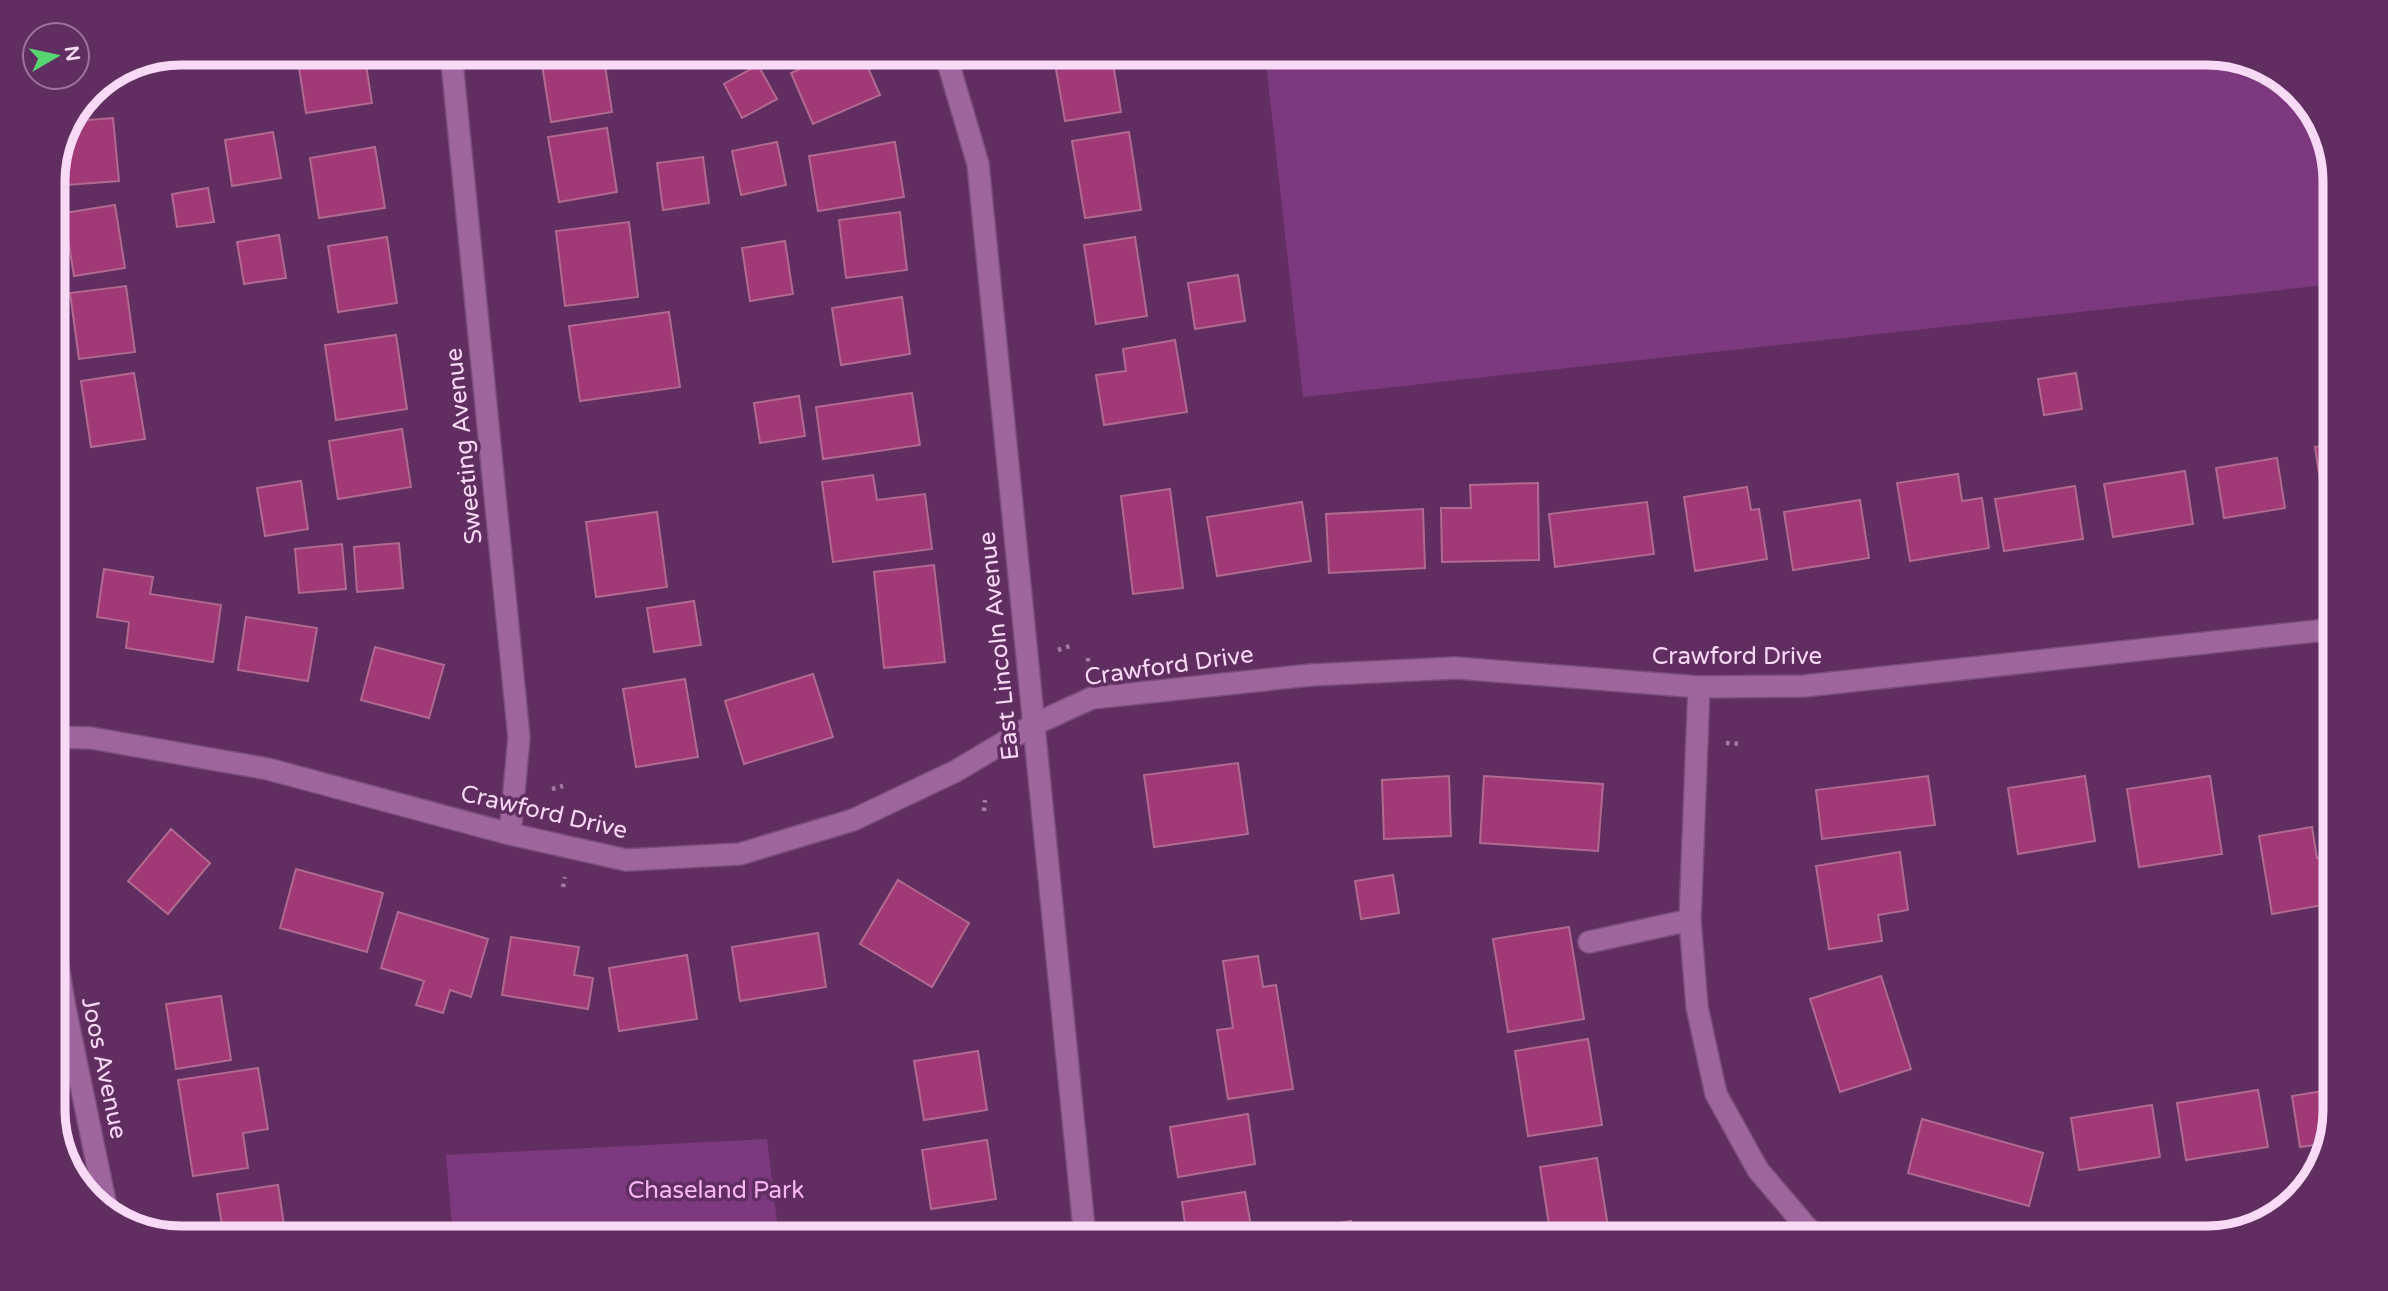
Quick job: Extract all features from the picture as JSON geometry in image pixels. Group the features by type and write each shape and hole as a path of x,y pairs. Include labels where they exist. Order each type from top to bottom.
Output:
{"street":[{"name":"Sweeting Avenue","path":"452,65 519,738 510,834"},
{"name":"East Lincoln Avenue","path":"950,65 978,164 1084,1226"},
{"name":"Crawford Drive","path":"65,737 91,738 268,769 510,834 626,860 740,853 853,820 956,771 1033,725 1092,698 1311,675 1455,668 1699,687 1804,686 2323,630"},
{"path":"1699,687 1690,920 1697,1007 1716,1094 1758,1170 1806,1226"},
{"path":"1589,942 1690,920"},
{"name":"Joos Avenue","path":"65,1008 104,1197"}],"path":[{"path":"1057,650 1070,646"},
{"path":"1725,743 1740,744"},
{"path":"552,789 564,786"},
{"path":"65,792 72,796"},
{"path":"984,811 985,800"},
{"path":"563,887 565,876"}],"green space":[{"path":"1266,65 2230,67 2272,84 2294,104 2311,130 2321,158 2323,285 1303,397"},
{"name":"Chaseland Park","path":"767,1139 778,1226 452,1226 446,1155"}],"building":[{"path":"299,65 366,65 372,103 306,113"},
{"path":"542,65 605,65 612,112 551,122"},
{"path":"758,65 777,99 742,118 724,84"},
{"path":"809,65 867,65 880,95 813,124 791,73"},
{"path":"1055,65 1113,65 1121,112 1065,121"},
{"path":"113,118 119,181 67,185 65,171 69,151 83,120"},
{"path":"607,128 617,192 559,202 548,137"},
{"path":"273,132 281,178 232,186 225,140"},
{"path":"1129,132 1141,210 1085,218 1072,141"},
{"path":"777,142 786,185 741,195 732,151"},
{"path":"895,142 904,197 818,211 809,156"},
{"path":"375,147 385,208 319,218 310,158"},
{"path":"703,157 709,203 663,210 657,163"},
{"path":"208,188 214,222 177,227 172,194"},
{"path":"115,205 125,268 74,276 65,213"},
{"path":"900,212 907,270 846,278 839,220"},
{"path":"629,222 638,297 565,306 556,231"},
{"path":"279,235 286,278 244,284 237,242"},
{"path":"387,237 397,303 338,312 328,246"},
{"path":"1135,237 1147,316 1096,324 1084,245"},
{"path":"785,241 793,294 750,301 742,248"},
{"path":"1238,275 1245,321 1195,329 1188,283"},
{"path":"126,286 135,352 79,359 70,293"},
{"path":"902,297 910,354 841,365 832,308"},
{"path":"669,312 680,387 580,401 569,326"},
{"path":"396,335 407,409 336,420 325,345"},
{"path":"1175,340 1187,412 1104,425 1096,375 1126,371 1123,349"},
{"path":"134,373 145,439 91,447 81,381"},
{"path":"2076,373 2082,409 2044,415 2038,379"},
{"path":"912,393 920,445 823,459 816,407"},
{"path":"799,396 805,436 760,443 754,403"},
{"path":"402,429 411,487 338,499 329,441"},
{"path":"2323,446 2323,499 2315,447"},
{"path":"2277,458 2285,508 2224,518 2216,468"},
{"path":"2185,471 2193,524 2113,537 2104,484"},
{"path":"1958,474 1962,501 1982,498 1989,548 1910,561 1897,483"},
{"path":"873,475 877,500 925,494 932,549 833,562 822,482"},
{"path":"301,481 308,529 265,536 257,488"},
{"path":"1538,483 1539,560 1442,562 1441,508 1471,508 1470,485"},
{"path":"2075,486 2083,539 2004,551 1995,499"},
{"path":"1747,487 1751,510 1759,509 1767,559 1695,571 1684,497"},
{"path":"1170,489 1183,588 1133,594 1121,496"},
{"path":"1860,500 1869,558 1793,570 1784,512"},
{"path":"1302,502 1311,561 1217,576 1207,517"},
{"path":"1647,502 1654,554 1555,567 1549,514"},
{"path":"1423,509 1425,568 1329,573 1326,514"},
{"path":"657,512 667,587 596,597 586,522"},
{"path":"399,543 403,588 357,592 354,547"},
{"path":"342,544 346,589 299,593 295,549"},
{"path":"934,565 945,662 884,668 874,572"},
{"path":"104,569 153,577 150,594 221,605 213,662 126,648 129,622 97,617"},
{"path":"694,601 701,645 654,652 647,608"},
{"path":"246,617 317,628 308,681 238,670"},
{"path":"375,647 444,665 429,718 361,700"},
{"path":"813,674 833,737 744,764 725,701"},
{"path":"685,679 698,757 636,767 623,689"},
{"path":"1238,763 1248,834 1154,847 1144,775"},
{"path":"1449,776 1451,836 1384,839 1382,780"},
{"path":"1484,776 1603,784 1598,851 1480,843"},
{"path":"1928,776 1935,825 1822,839 1816,790"},
{"path":"2085,776 2095,841 2018,854 2008,788"},
{"path":"2210,776 2222,854 2139,867 2127,789"},
{"path":"2312,827 2317,858 2323,857 2323,905 2272,914 2259,836"},
{"path":"171,829 210,863 168,914 128,881"},
{"path":"1900,852 1908,910 1878,915 1882,941 1829,949 1816,866"},
{"path":"296,869 383,893 367,952 280,928"},
{"path":"1393,875 1399,913 1361,919 1355,881"},
{"path":"898,880 969,923 932,987 860,944"},
{"path":"398,912 488,939 471,997 450,990 443,1013 416,1005 424,981 381,968"},
{"path":"1569,927 1584,1019 1508,1032 1493,939"},
{"path":"818,933 826,987 740,1001 732,947"},
{"path":"511,937 579,947 574,975 593,978 588,1009 502,995"},
{"path":"687,955 697,1019 619,1031 609,968"},
{"path":"1258,956 1263,987 1276,985 1293,1089 1228,1099 1217,1030 1233,1028 1223,961"},
{"path":"1881,976 1911,1069 1840,1092 1810,999"},
{"path":"221,996 231,1060 176,1069 166,1004"},
{"path":"1588,1039 1602,1125 1528,1136 1515,1051"},
{"path":"978,1051 987,1110 924,1120 914,1061"},
{"path":"258,1068 268,1129 243,1133 248,1168 193,1176 178,1080"},
{"path":"2258,1090 2268,1147 2186,1160 2177,1103"},
{"path":"2323,1091 2321,1133 2318,1144 2300,1147 2292,1096"},
{"path":"2152,1105 2160,1157 2079,1170 2071,1118"},
{"path":"1248,1114 1255,1164 1178,1177 1170,1127"},
{"path":"1922,1119 2043,1153 2029,1206 1908,1173"},
{"path":"987,1140 996,1199 931,1209 922,1150"},
{"path":"1597,1158 1608,1226 1549,1226 1540,1167"},
{"path":"278,1185 284,1226 222,1226 217,1194"},
{"path":"1245,1192 1251,1226 1185,1226 1182,1202"},
{"path":"1351,1221 1352,1226 1320,1226"}]}
